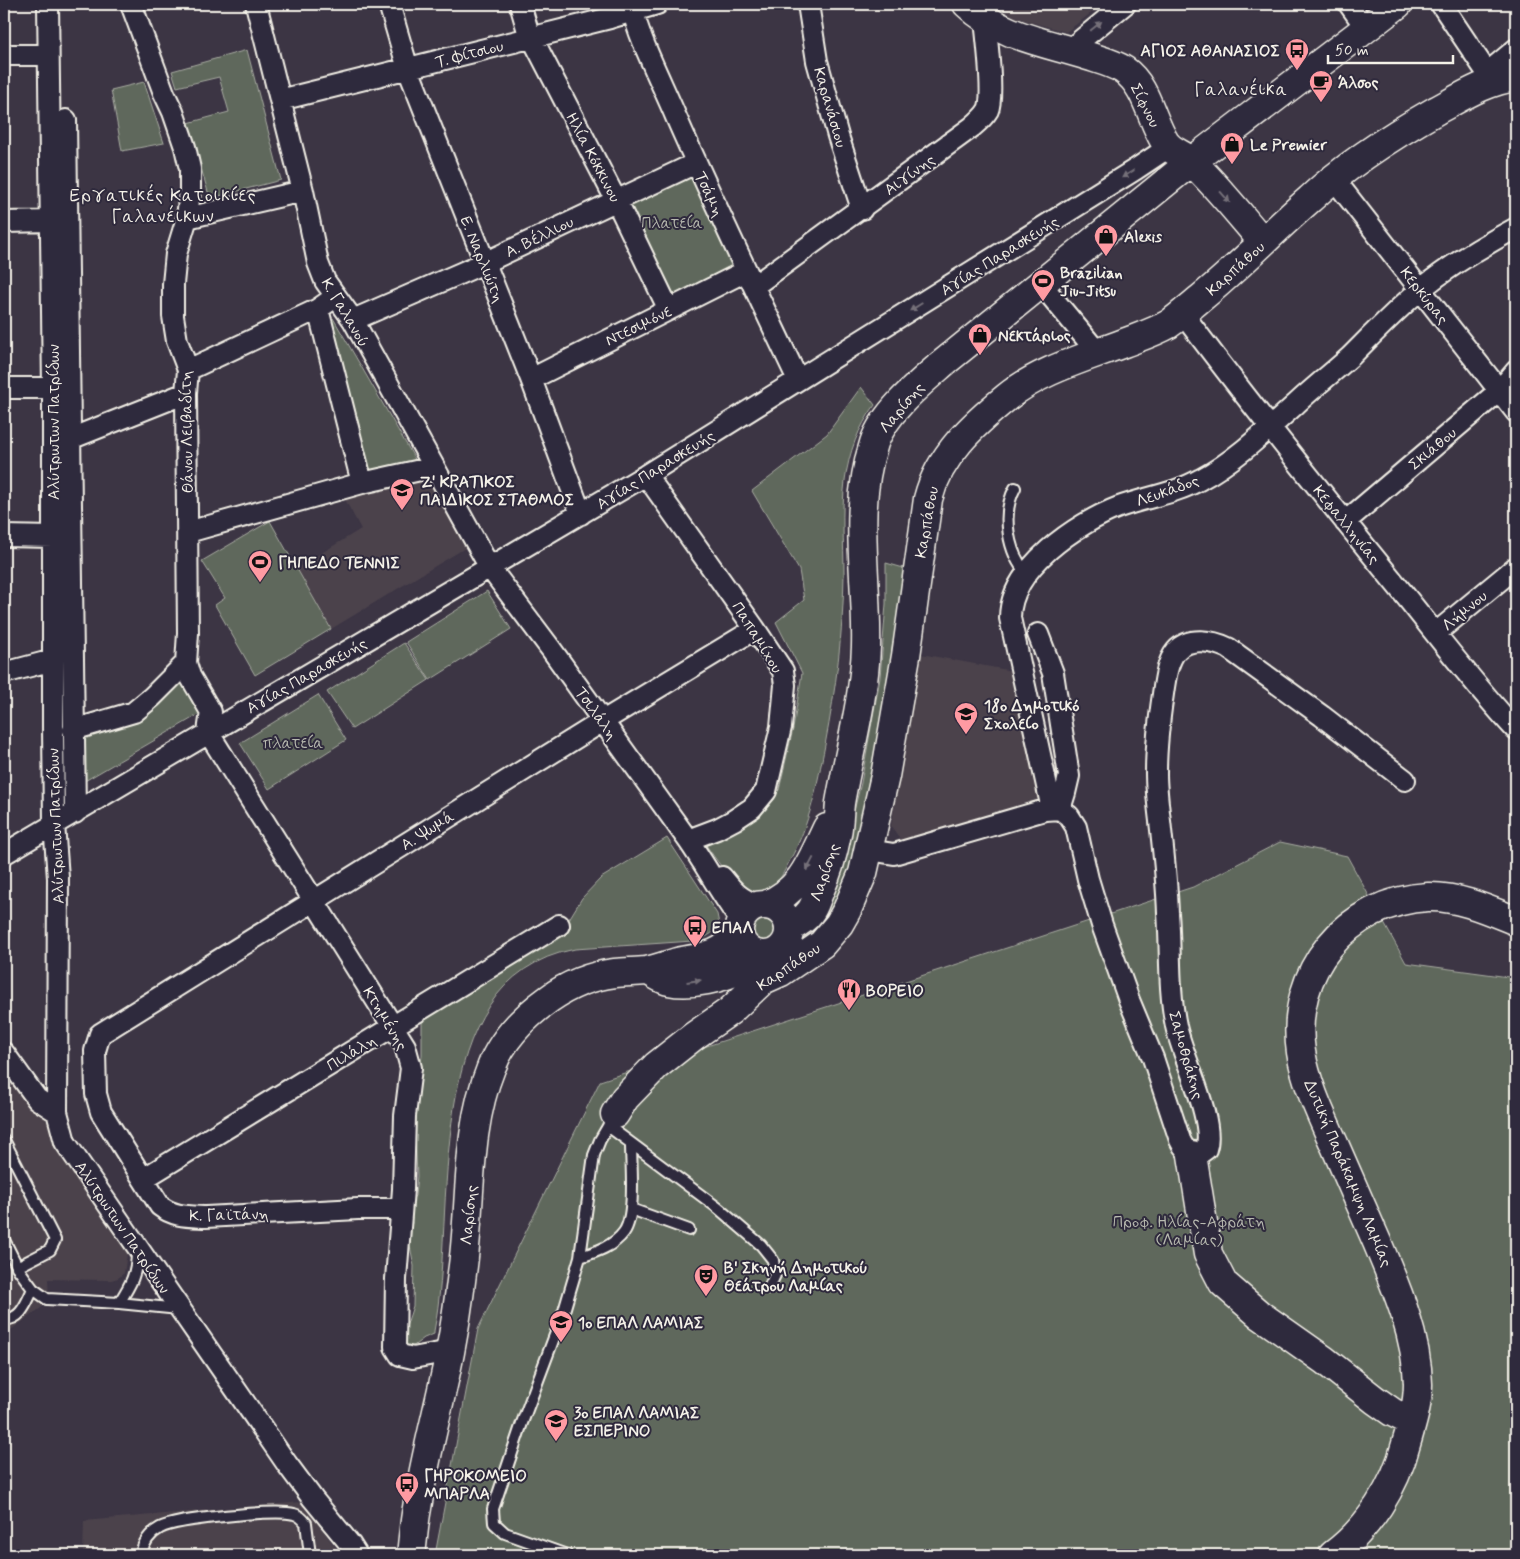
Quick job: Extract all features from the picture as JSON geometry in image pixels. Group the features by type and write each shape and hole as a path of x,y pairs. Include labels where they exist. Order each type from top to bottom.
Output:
{"main road":[{"name":"Λαρίσης","path":"648,971 668,981 686,982 703,980 724,976 778,953 797,924 810,912 825,879 838,832 840,805 857,722 864,673 866,615 862,518 864,488 874,443 882,426 924,379 1192,161 1398,4"},
{"name":"Σίφνου","path":"976,12 1012,33 1114,65 1130,76 1141,91 1169,147 1192,161 1263,242"},
{"name":"Καρπάθου","path":"611,1120 625,1098 656,1066 730,1011 778,953 822,944 843,917 858,885 869,850 885,776 906,656 925,513 934,479 948,456 972,427 1009,395 1029,382 1152,332 1183,314 1311,197 1334,179 1422,118 1474,90 1504,80"},
{"name":"Λαρίσης","path":"411,1555 417,1506 450,1351 463,1269 478,1109 484,1087 498,1052 508,1036 521,1022 534,1010 564,989 597,976 648,971 661,966 696,960 715,954 731,944 751,916 789,893 805,874 840,805"},
{"name":"Δυτική Παράκαμψη Λαμίας","path":"1334,1555 1359,1531 1376,1510 1392,1482 1401,1461 1412,1422 1418,1384 1414,1348 1396,1284 1324,1122 1311,1086 1301,1052 1299,1023 1301,1005 1312,972 1322,955 1353,924 1383,906 1428,897 1442,898 1489,910 1516,921"},
{"path":"775,907 787,919 778,953 745,946 751,916 775,907"},
{"path":"1192,1155 1208,1254 1223,1283 1260,1315 1324,1360 1375,1400 1392,1412 1412,1422"}],"street":[{"name":"Αλύτρωτων Πατρίδων","path":"48,4 52,221 54,824 58,878 57,1112 65,1142 179,1310 287,1464 354,1550"},
{"name":"Θάνου Λειβαδίτη","path":"131,4 185,148 190,169 187,218 176,254 173,316 176,341 188,370 186,393 188,532 188,633 186,663 190,676 211,712 208,732"},
{"name":"Κ. Γαλανού","path":"256,4 303,191 318,263 325,280 352,320 490,568"},
{"name":"Ε. Ναρλιώτη","path":"389,4 408,69 531,379 581,514"},
{"name":"Ηλία Κόκκινου","path":"520,4 527,28 616,200 669,310"},
{"name":"Τ. Φίτσιου","path":"280,100 610,18 632,7 657,4"},
{"name":"Καρανάσιου","path":"808,4 817,62 838,136 862,209"},
{"path":"1069,50 1125,4"},
{"path":"1349,4 1366,28"},
{"path":"1441,4 1504,80"},
{"name":"Τσάμη","path":"632,7 649,53 696,163 798,380"},
{"name":"Αιγίνης","path":"750,278 862,209 972,127 988,111 991,98 976,12"},
{"name":"Καρπάθου","path":"1504,80 1516,49"},
{"path":"4,55 48,55"},
{"path":"66,120 75,813"},
{"name":"Αγίας Παρασκευής","path":"4,854 646,475 1169,147"},
{"name":"Α. Βέλλιου","path":"352,320 484,262 696,163"},
{"name":"Κερκύρας","path":"1334,179 1516,412"},
{"path":"187,218 303,191"},
{"path":"4,222 52,221"},
{"name":"Λευκάδος","path":"1056,809 1010,621 1014,597 1027,574 1041,558 1076,529 1121,506 1173,492 1201,479 1222,465 1270,428 1348,359 1421,289 1492,241 1516,228"},
{"name":"Ντεσιμόνε","path":"531,379 669,310 750,278"},
{"path":"1041,284 1098,353"},
{"path":"188,370 318,309 336,297"},
{"path":"318,309 362,483"},
{"name":"Κεφαλληνίας","path":"1183,314 1345,522 1478,687 1516,730"},
{"name":"Σκιάθου","path":"1345,522 1499,391 1516,370"},
{"path":"4,388 53,388"},
{"path":"70,439 186,393"},
{"path":"188,532 362,483 434,467"},
{"name":"Παπαμίχου","path":"646,475 783,671 785,685 781,726 769,783 763,796 752,808 717,829 688,840"},
{"path":"4,536 54,536"},
{"name":"Λήμνου","path":"1436,633 1516,567"},
{"name":"Τσιλάλη","path":"490,568 551,649 702,860 713,867 736,894 744,900 751,916"},
{"name":"Α. Ψωμά","path":"100,1034 313,900 755,629"},
{"path":"869,850 894,854 1056,809 1066,793 1069,776 1053,673 1038,634"},
{"name":"Σαμοθράκης","path":"1056,809 1069,816 1076,827 1088,879 1107,939 1153,1058 1180,1140 1186,1151 1192,1155 1201,1153 1206,1149 1209,1138 1203,1112 1183,1054 1174,1012 1170,977 1168,910 1156,776 1156,752 1160,713 1171,659 1183,645 1192,642 1206,641 1228,648 1322,716 1405,780"},
{"path":"4,673 53,660"},
{"path":"73,730 134,712 186,663"},
{"name":"Κτημένης","path":"208,732 406,1046 411,1068 405,1116 396,1279 395,1347 400,1355 412,1358 450,1351"},
{"name":"Πιλάλη","path":"143,1179 559,925"},
{"name":"Κ. Γαϊτάνη","path":"100,1034 95,1051 96,1094 101,1112 160,1206 170,1213 206,1217 348,1209 401,1209"},
{"path":"4,1053 38,1099 57,1112"},
{"path":"354,1550 368,1555"}],"lane":[{"path":"1015,488 1009,502 1009,527 1016,559 1027,574"},
{"path":"567,1555 505,1533 494,1523 493,1510 522,1423 564,1311 580,1257 594,1155 611,1120 631,1144 718,1208 761,1245 773,1260 775,1275 768,1288"},
{"path":"4,1140 55,1240 50,1250 17,1267"},
{"path":"580,1257 601,1250 616,1240 624,1233 629,1224 631,1209 631,1144"},
{"path":"631,1209 689,1230"},
{"path":"4,1240 17,1267 33,1289 47,1299 119,1303 179,1310"},
{"path":"119,1303 130,1287 135,1274 137,1248"},
{"path":"4,1320 10,1320 17,1316 33,1289"},
{"path":"141,1555 151,1534 166,1525 268,1512 293,1514 304,1520 310,1555"}],"shaded area":[{"path":"994,4 1103,4 1066,32 1017,18"},
{"name":"Ζ' ΚΡΑΤΙΚΟΣ ΠΑΙΔΙΚΟΣ ΣΤΑΘΜΟΣ","path":"432,466 470,545 331,629 297,568 361,529 341,492"},
{"name":"18ο Δημοτικό Σχολείο","path":"921,654 1012,671 1039,799 901,840 891,826"},
{"path":"4,1059 129,1240 124,1273 118,1278 111,1280 48,1279 49,1302 8,1332 8,1339 4,1345"},
{"path":"302,1502 341,1555 83,1555 84,1521"}],"green space":[{"path":"247,50 281,180 215,197 208,192 188,123 229,112 219,77 177,87 172,71"},
{"path":"144,82 164,143 122,151 111,90"},
{"name":"Πλατεία","path":"689,173 735,272 669,302 623,204"},
{"path":"333,318 416,461 415,467 375,477 364,469 325,319"},
{"path":"861,387 875,405 855,441 845,481 843,516 844,575 840,639 832,703 819,775 803,832 785,870 771,888 761,893 753,893 736,883 728,875 704,842 746,819 779,790 793,729 802,673 776,622 804,600 799,570 752,491 827,434"},
{"name":"ΓΗΠΕΔΟ ΤΕΝΝΙΣ","path":"270,521 331,629 255,675 215,605 225,598 202,561"},
{"path":"886,563 907,569 859,844 841,898 821,925 819,925 816,923 851,823 861,783 880,678 886,604"},
{"path":"487,591 511,629 430,680 406,642"},
{"path":"404,643 429,680 352,729 327,692"},
{"path":"184,677 203,712 83,782 80,733"},
{"name":"πλατεία","path":"318,695 346,740 269,789 240,743"},
{"path":"667,838 717,914 719,924 708,936 693,941 575,949 524,970 489,1005 467,1053 454,1108 447,1167 440,1283 434,1334 424,1338 411,1348 404,1347 399,1336 406,1327 413,1306 414,1266 410,1246 407,1243 407,1234 412,1223 410,1214 412,1200 415,1196 417,1176 414,1108 422,1056 422,1019 566,924 582,898 601,878"},
{"name":"Προφ. Ηλίας-Αφράτη (Λαμίας)","path":"1280,842 1347,856 1406,963 1516,978 1516,1555 435,1555 478,1329 600,1081 1193,887"},
{"path":"754,914 775,915 781,923 782,931 780,939 776,944 769,948 762,948 754,946 747,939 750,918"}],"place":[{"name":"ΑΓΙΟΣ ΑΘΑΝΑΣΙΟΣ","path":"1297,71"},
{"name":"Άλσος","path":"1321,103"},
{"name":"Le Premier","path":"1232,165"},
{"name":"Alexis","path":"1106,257"},
{"name":"Brazilian Jiu-Jitsu","path":"1043,302"},
{"name":"Νεκτάριος","path":"980,356"},
{"name":"Ζ' ΚΡΑΤΙΚΟΣ ΠΑΙΔΙΚΟΣ ΣΤΑΘΜΟΣ","path":"402,511"},
{"name":"ΓΗΠΕΔΟ ΤΕΝΝΙΣ","path":"260,583"},
{"name":"18ο Δημοτικό Σχολείο","path":"966,735"},
{"name":"ΕΠΑΛ","path":"695,948"},
{"name":"ΒΟΡΕΙΟ","path":"849,1011"},
{"name":"Β' Σκηνή Δημοτικού Θεάτρου Λαμίας","path":"706,1297"},
{"name":"1ο ΕΠΑΛ ΛΑΜΙΑΣ","path":"561,1343"},
{"name":"3ο ΕΠΑΛ ΛΑΜΙΑΣ ΕΣΠΕΡΙΝΟ","path":"556,1442"},
{"name":"ΓΗΡΟΚΟΜΕΙΟ ΜΠΑΡΛΑ","path":"407,1505"}],"district":[{"name":"Γαλανέικα","path":"1241,89"},
{"name":"Εργατικές Κατοικίες Γαλανέικων","path":"163,205"}]}
